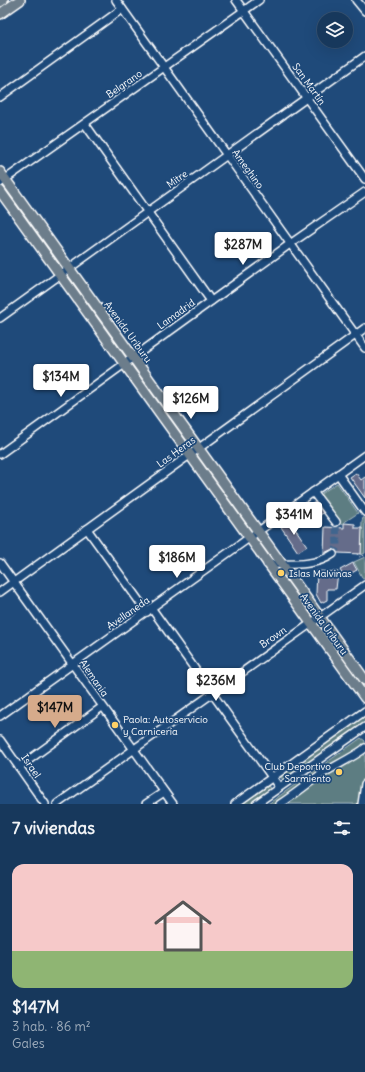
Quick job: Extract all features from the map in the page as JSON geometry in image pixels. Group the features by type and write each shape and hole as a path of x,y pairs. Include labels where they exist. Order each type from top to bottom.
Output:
{"main road":[{"path":"0,14 20,0"},
{"name":"Avenida Uriburu","path":"2,178 69,268 365,680"},
{"name":"Avenida Uriburu","path":"0,191 310,624 365,698"}],"street":[{"name":"Ameghino","path":"116,0 365,348"},
{"name":"San Martín","path":"236,0 365,179"},
{"name":"Belgrano","path":"2,178 85,124 259,0"},
{"path":"356,0 365,12"},
{"path":"0,97 122,9"},
{"name":"Mitre","path":"0,318 365,56"},
{"path":"85,124 211,301"},
{"name":"Lamadrid","path":"0,454 290,244 365,192"},
{"name":"Las Heras","path":"0,592 365,328"},
{"name":"Avellaneda","path":"0,716 149,611 365,455"},
{"path":"338,474 365,512"},
{"path":"313,492 336,522"},
{"path":"87,529 279,787"},
{"path":"267,564 316,562 326,559 333,554"},
{"name":"Alemania","path":"0,563 173,804"},
{"name":"Brown","path":"57,804 310,624 319,616 365,585"},
{"path":"19,767 102,707"},
{"path":"235,804 365,711"},
{"path":"256,804 365,727"},
{"name":"Israel","path":"0,740 45,804"},
{"path":"280,804 319,775 350,756 364,752"},
{"path":"362,804 365,784"},
{"path":"146,804 164,792"}],"path":[{"path":"357,554 359,557 365,555"}],"green space":[{"path":"337,483 358,513 340,525 319,495"},
{"path":"363,518 365,518 365,553 361,555 362,521"},
{"path":"365,557 365,578 363,579 354,562"},
{"path":"365,713 365,723 284,781 279,775"},
{"name":"Club Deportivo Sarmiento","path":"361,738 365,741 365,804 268,804"},
{"path":"267,784 271,790 253,804 240,804"}],"building":[{"path":"356,473 361,480 365,477 365,498 350,477"},
{"path":"315,502 323,513 309,522 301,512"},
{"path":"290,521 307,546 298,552 281,527"},
{"path":"344,523 355,524 355,528 362,528 361,554 338,553 333,549 324,553 325,527 344,528"},
{"path":"353,563 357,570 344,577 340,570"},
{"path":"317,571 338,572 336,589 327,589 327,600 321,603 316,594"}],"tunnel":[{"path":"333,554 337,547 336,522"}],"place":[{"name":"Islas Malvinas","path":"281,573"},
{"name":"Paola: Autoservicio y Carnicería","path":"115,725"},
{"name":"Club Deportivo Sarmiento","path":"339,772"}]}
